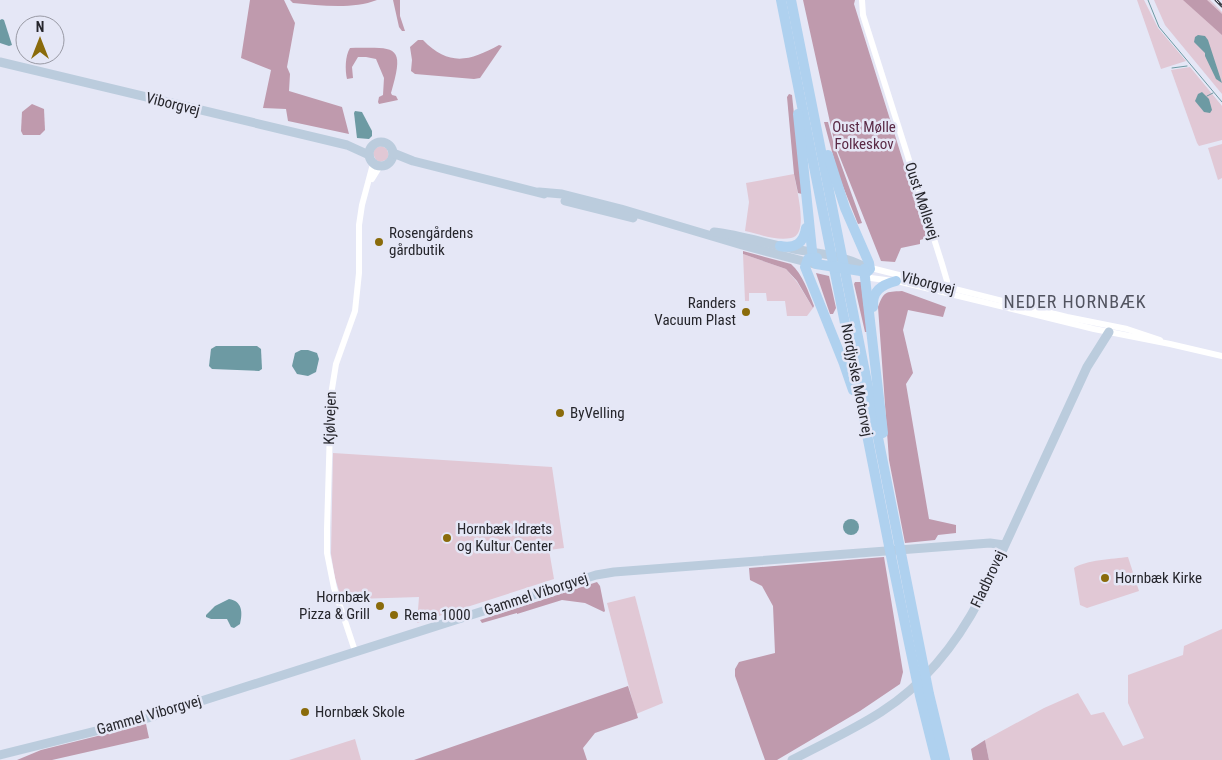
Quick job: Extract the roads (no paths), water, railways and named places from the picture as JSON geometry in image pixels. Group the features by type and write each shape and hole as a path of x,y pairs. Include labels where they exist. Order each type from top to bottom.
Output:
{"highway":[{"path":"780,0 796,99 808,215 812,257 806,270 853,390 888,539"},
{"name":"Nordjyske Motorvej","path":"780,0 920,696 936,760"},
{"path":"792,0 805,51 820,126 863,271 873,338 882,432 902,560"},
{"name":"Nordjyske Motorvej","path":"792,0 902,560 929,694 945,760"},
{"path":"780,246 788,248 800,242 805,235 808,215"},
{"path":"812,257 826,265 863,271"},
{"path":"873,338 874,294 882,286 896,281"}],"main road":[{"name":"Viborgvej","path":"0,62 370,151"},
{"path":"376,142 384,142 390,146 392,157 385,165 376,165 370,151 376,142"},
{"path":"392,157 539,192 577,198 658,221 812,257"},
{"path":"684,227 718,232 780,246 812,257"},
{"name":"Fladbrovej","path":"792,760 862,724 904,696 938,663 966,626 1087,367 1111,329"},
{"name":"Gammel Viborgvej","path":"0,755 148,718 596,575 614,572 981,544 1003,548"},
{"name":"Gammel Viborgvej","path":"0,750 19,749"}],"street":[{"name":"Oust Møllevej","path":"862,0 863,15 942,264 947,281 946,288"},
{"name":"Kjølvejen","path":"355,651 334,588 327,553 332,382 336,364 355,311 362,205 376,165"},
{"name":"Viborgvej","path":"863,271 896,281 1064,322 1111,329"},
{"name":"Viborgvej","path":"863,271 946,288 1222,356"}],"water":[{"path":"0,20 4,20 12,45 9,46 0,43"},
{"path":"1198,35 1205,36 1208,40 1222,83 1216,79 1205,53 1194,42 1195,37"},
{"path":"1202,92 1209,99 1212,110 1210,113 1204,112 1195,101 1198,94"},
{"path":"355,111 362,112 372,131 372,136 369,139 357,138"},
{"path":"216,346 257,346 261,349 262,369 259,371 212,369 209,366 211,349"},
{"path":"301,350 317,353 319,359 316,372 308,376 297,374 292,366 295,353"},
{"path":"851,519 857,521 859,527 857,533 851,535 845,533 843,527 845,521"},
{"path":"229,599 237,602 241,611 240,624 234,628 231,627 227,619 211,619 206,617 215,606"}],"waterway":[{"path":"1148,0 1159,27 1222,102"},
{"path":"1172,68 1187,66"},
{"path":"1207,96 1213,93"}],"railway":[{"path":"1216,0 1222,6"}],"place":[{"name":"Rosengårdens gårdbutik","path":"379,242"},
{"name":"Randers Vacuum Plast","path":"746,312"},
{"name":"ByVelling","path":"560,413"},
{"name":"Hornbæk Idræts og Kultur Center","path":"447,538"},
{"name":"Hornbæk Kirke","path":"1105,578"},
{"name":"Hornbæk Pizza & Grill","path":"380,606"},
{"name":"Rema 1000","path":"394,615"},
{"name":"Hornbæk Skole","path":"305,712"}],"district":[{"name":"NEDER HORNBÆK","path":"1075,301"}],"park label":[{"name":"Oust Mølle Folkeskov","path":"864,136"}]}
